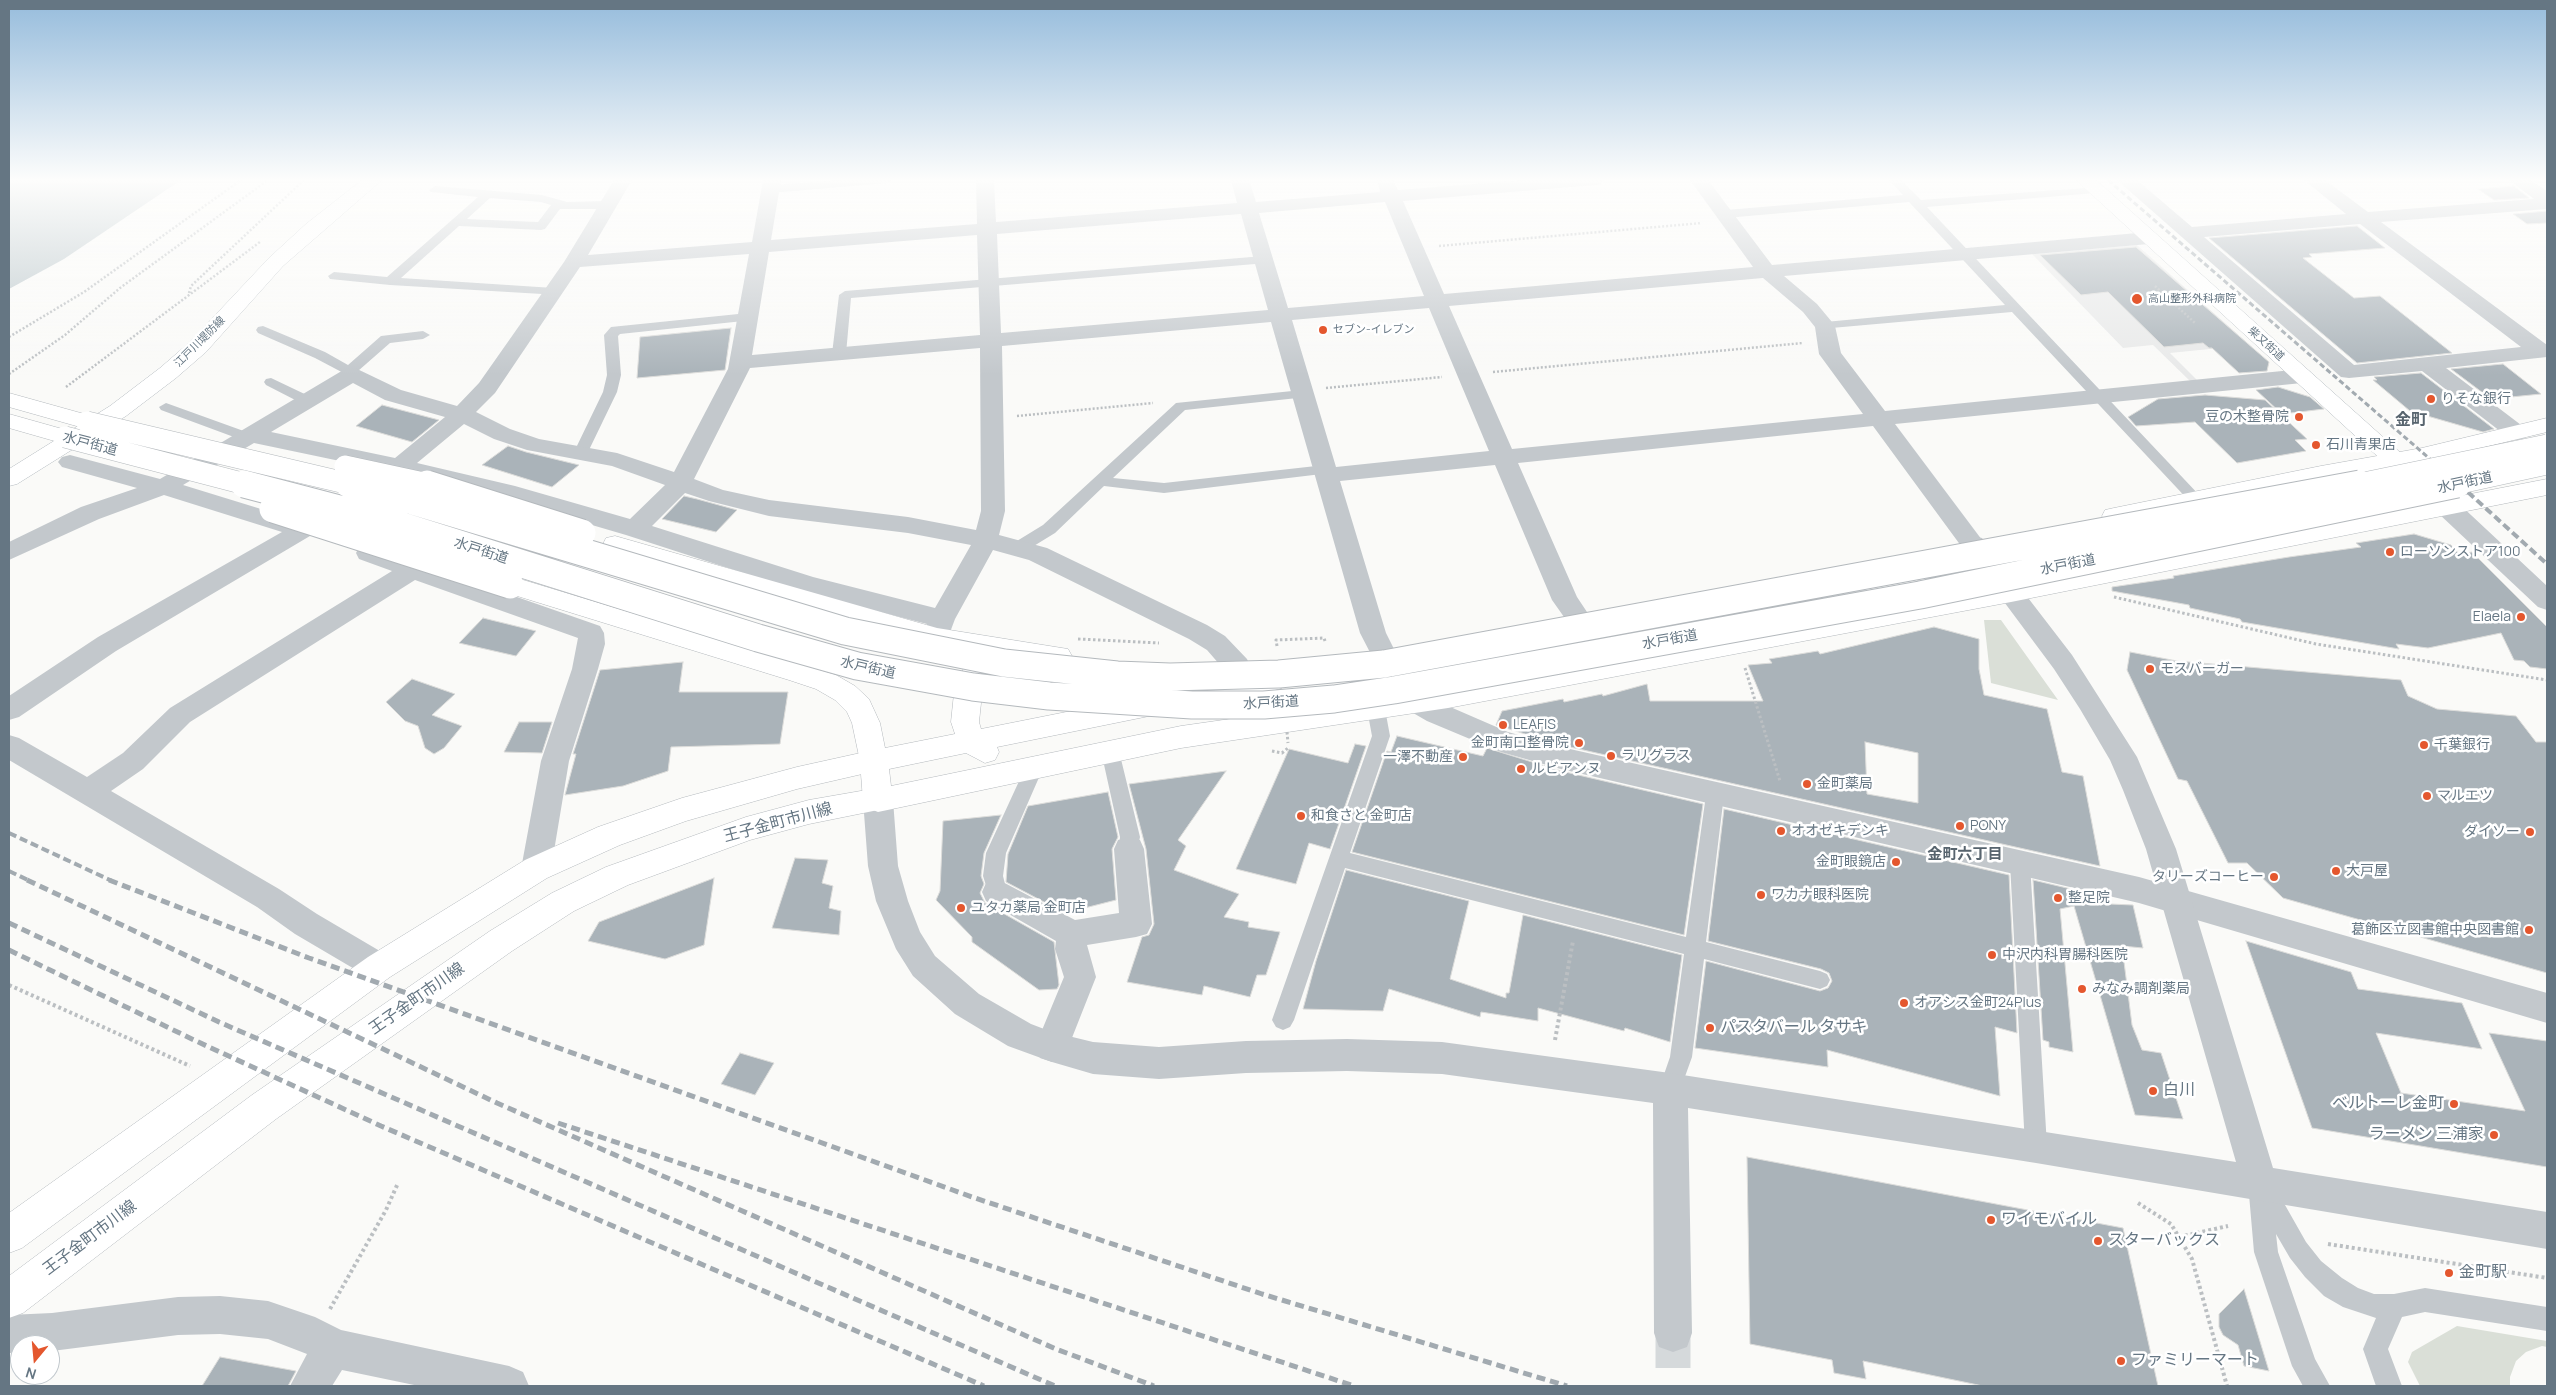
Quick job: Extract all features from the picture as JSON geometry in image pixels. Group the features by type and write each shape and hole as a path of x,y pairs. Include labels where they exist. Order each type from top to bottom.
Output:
{"main road":[{"name":"江戸川堤防線","path":"9,479 118,411 174,369 198,347 276,262 294,245"},
{"name":"柴又街道","path":"2157,245 2447,507"},
{"name":"水戸街道","path":"10,407 87,422 304,472 413,501 799,619 854,633 1004,663 1117,675 1170,677 1288,673 1384,664 2316,493 2547,445"},
{"name":"水戸街道","path":"10,407 65,437 389,522 758,638 857,666 973,687 1049,696 1201,705 1264,704 1334,699 1394,690 1930,593 2340,510 2547,464"},
{"path":"9,1235 379,967 467,910 536,869 609,836 682,810 797,778 874,761 1578,618 2196,500 2321,473 2395,460 2547,425"},
{"path":"185,446 271,452 372,471 432,485 625,536 939,628 989,647 1118,662 1176,666 1237,666 1354,656 1385,657"},
{"path":"216,477 267,506 510,585 826,682 845,693 859,706 866,723 874,761 878,800"},
{"name":"水戸街道","path":"878,800 1110,751 1181,738 1418,703 2011,593 2547,487"},
{"path":"989,647 969,684 965,722 972,742 995,758 1011,763 1036,766"},
{"name":"王子金町市川線","path":"9,1299 264,1107 501,940 563,902 617,876 746,829 809,812 878,800"}],"street":[{"path":"9,710 107,644 304,530 399,466 462,414 487,388 554,292 584,245"},
{"path":"574,262 795,245"},
{"path":"939,628 986,540 993,511 988,245"},
{"path":"1259,245 1373,633 1385,657 1418,703 1437,714 1501,741 1561,758 2177,900 2547,1008"},
{"path":"1412,245 1565,600 1578,618"},
{"path":"1748,245 1766,271 1810,308 1826,334 1830,354 1877,419 2011,593 2090,702 2123,758 2162,849 2260,1182"},
{"path":"739,363 2073,245"},
{"path":"2201,245 2349,372 2544,351"},
{"path":"2401,245 2544,351"},
{"path":"248,436 399,466 515,494 625,536 680,484 739,369 761,248"},
{"path":"2428,364 2517,432"},
{"path":"9,552 90,513 163,487 351,373 393,395 422,405 462,414 502,434 535,445 617,460 717,496 769,508 908,525 986,540 1038,554 1198,632 1216,643 1237,666"},
{"path":"1326,472 1504,457 2302,376"},
{"path":"70,462 163,487 304,530 414,568 507,605 592,633 592,644 585,669 566,718 555,762 536,869"},
{"path":"2447,507 2547,601"},
{"path":"86,793 133,761 180,715 414,568"},
{"path":"9,746 86,793 268,898 306,924 379,967"},
{"path":"878,800 883,866 892,901 906,939 924,966 967,1004 1020,1036 1052,1048 1093,1058 1159,1063 1246,1057 1338,1055 1442,1058 1670,1089 2260,1182 2547,1230"},
{"path":"997,892 1072,934 1136,924 1128,849"},
{"path":"1052,1048 1080,977 1071,949 1072,934"},
{"path":"1670,1089 1673,1333"},
{"path":"9,1334 52,1332 178,1316 220,1315 268,1320 324,1342 509,1386"},
{"path":"310,1386 324,1342"}],"lane":[{"path":"390,281 431,245"},
{"path":"1957,245 2196,500"},
{"path":"839,354 845,295 1264,260"},
{"path":"334,276 554,292"},
{"path":"1826,334 2017,308"},
{"path":"580,452 610,392 614,375 611,335 616,330 748,317"},
{"path":"263,330 320,355 351,373 386,339 423,335"},
{"path":"271,382 308,400"},
{"path":"1018,548 1049,529 1181,406 1301,391"},
{"path":"166,407 248,436"},
{"path":"1102,481 1164,488 1326,472"},
{"path":"1283,1020 1381,736 1376,709"},
{"path":"1110,751 1130,837 1128,849"},
{"path":"997,892 993,876 996,852 1036,766"},
{"path":"1670,1089 1681,1057 1715,795"},
{"path":"1339,858 1820,980"},
{"path":"2020,863 2036,1146"},
{"path":"2260,1182 2298,1250 2313,1269 2333,1287 2352,1298 2374,1306 2394,1306 2425,1300 2547,1319"},
{"path":"2260,1182 2266,1252 2306,1366 2317,1386"},
{"path":"2389,1386 2375,1350 2394,1306"}],"path":[{"path":"9,337 112,273 151,245"},
{"path":"9,374 65,335 120,288 179,245"},
{"path":"66,388 154,324 188,294 191,286 235,245"},
{"path":"1413,248 1442,245"},
{"path":"2156,286 2195,323"},
{"path":"1301,391 1826,334"},
{"path":"992,420 1162,402"},
{"path":"2111,594 2116,599 2316,644 2547,680"},
{"path":"1282,638 1283,646"},
{"path":"1742,662 1756,699 1774,764 1792,812"},
{"path":"1555,1040 1577,919"},
{"path":"9,985 193,1067"},
{"path":"324,1342 398,1182"},
{"path":"2138,1203 2170,1224 2192,1258 2227,1386"},
{"path":"2179,1237 2228,1226"},
{"path":"2324,1244 2547,1278"}],"shaded area":[{"path":"9,245 85,245 64,259 9,289"},
{"name":"高山整形外科病院","path":"2137,245 2250,345 2170,353 2198,381 2191,382 2153,345 2123,348 2032,254"},
{"path":"1984,620 2001,620 2058,700 1991,683"},
{"path":"2457,1326 2547,1341 2547,1347 2542,1346 2526,1352 2516,1361 2510,1377 2510,1386 2420,1386 2408,1362 2412,1352"}],"building":[{"path":"2217,245 2381,245 2385,248 2309,254 2312,257 2303,258 2354,298 2380,296 2452,353 2357,363"},
{"name":"高山整形外科病院","path":"2136,247 2269,362 2267,371 2239,373 2212,348 2203,343 2164,347 2108,292 2081,295 2040,255"},
{"path":"731,328 725,370 637,378 640,337"},
{"path":"2503,364 2541,394 2491,399 2451,369"},
{"path":"2421,373 2494,429 2483,432 2410,411 2373,380 2377,380 2374,377"},
{"path":"2278,387 2310,397 2324,409 2282,414 2256,390"},
{"path":"2205,395 2265,400 2307,439 2295,440 2306,451 2237,463 2195,422 2136,426 2128,417 2158,399"},
{"path":"382,405 439,420 412,442 356,426"},
{"path":"508,446 579,465 552,487 482,465"},
{"path":"684,496 737,510 716,532 662,519"},
{"path":"2414,534 2451,545 2459,554 2472,552 2547,627 2547,669 2530,667 2524,661 2514,660 2501,633 2428,648 2396,644 2399,649 2242,622 2240,619 2190,608 2189,605 2112,591 2112,587 2289,557 2361,547 2356,543"},
{"path":"483,618 536,631 516,656 459,643"},
{"path":"1934,627 1979,639 1979,669 1984,695 2047,709 2062,772 2083,776 2100,866 1561,745 1496,725 1502,711 1563,699 1564,702 1602,694 1603,696 1647,684 1650,701 1763,701 1748,665 1772,663 1769,659 1818,651 1820,654","holes":["1865,742 1918,753 1918,803 1867,794"]},
{"path":"2130,652 2177,661 2401,680 2408,696 2437,709 2516,716 2536,742 2547,742 2547,973 2283,898 2247,863 2228,863 2187,781 2178,779 2127,670"},
{"path":"683,662 679,692 788,692 780,744 671,747 668,771 623,786 565,795 576,754 573,754 600,670"},
{"path":"412,679 455,694 432,715 462,726 444,748 434,754 425,748 418,726 405,721 386,702"},
{"path":"519,722 552,722 542,753 504,752"},
{"path":"1397,736 1483,756 1487,748 1561,771 1703,804 1684,935 1352,852 1387,751 1391,752"},
{"name":"和食さと 金町店","path":"1355,744 1366,746 1330,849 1309,843 1296,884 1236,869 1289,749 1348,763"},
{"path":"1226,771 1178,840 1186,846 1174,870 1239,894 1224,917 1249,922 1248,927 1280,932 1266,975 1257,975 1250,997 1204,986 1202,995 1127,982 1142,937 1149,935 1154,924 1146,849 1129,784"},
{"path":"1108,792 1118,837 1112,849 1116,900 1065,913 1006,882 1008,854 1028,806"},
{"path":"1724,809 2009,875 2017,1033 1995,1027 2000,1096 1827,1050 1828,1067 1695,1048 1706,961 1820,991 1828,988 1832,981 1829,973 1821,969 1708,941"},
{"path":"1001,815 984,853 981,876 984,884 980,893 985,903 1054,942 1059,985 1057,989 1039,990 972,942 972,937 936,900 940,891 943,821"},
{"path":"795,858 828,860 822,883 833,886 829,908 841,911 839,935 772,928"},
{"path":"1346,870 1469,901 1450,979 1506,998 1506,993 1509,993 1523,915 1682,955 1670,1042 1625,1028 1624,1031 1538,1008 1538,1021 1481,1012 1480,1017 1389,989 1383,1011 1303,1009 1316,961"},
{"path":"714,878 704,945 665,959 588,941 599,922"},
{"path":"2033,880 2105,897 2110,904 2133,905 2143,948 2122,946 2132,1025 2142,1050 2161,1053 2183,1119 2135,1115 2074,906 2060,909 2073,1052 2049,1047 2049,1042 2043,1040"},
{"path":"2246,941 2351,972 2358,989 2462,1003 2482,1049 2376,1033 2401,1093 2525,1111 2489,1033 2547,1041 2547,1167 2312,1128"},
{"path":"740,1053 774,1063 755,1095 721,1084"},
{"path":"1747,1157 2123,1228 2158,1386 1983,1386 1863,1361 1866,1379 1834,1373 1832,1360 1750,1344"},
{"path":"2244,1289 2269,1371 2244,1366 2238,1345 2223,1335 2219,1327 2219,1314"},
{"path":"220,1357 296,1371 288,1386 202,1386"}],"tunnel":[{"path":"1673,1333 1673,1386"}],"railway":[{"path":"2183,245 2460,485"},
{"path":"2459,484 2547,564"},
{"path":"9,833 112,881"},
{"path":"9,871 30,881"},
{"path":"27,880 497,1103 1056,1349 1154,1386"},
{"path":"109,880 309,958 975,1198 1262,1294 1567,1386"},
{"path":"9,923 219,1022 1055,1386"},
{"path":"9,950 196,1041 381,1126 984,1386"},
{"path":"558,1123 1354,1386"}],"place":[{"name":"高山整形外科病院","path":"2137,299"},
{"name":"セブン-イレブン","path":"1323,330"},
{"name":"りそな銀行","path":"2431,399"},
{"name":"豆の木整骨院","path":"2299,417"},
{"name":"石川青果店","path":"2316,445"},
{"name":"ローソンストア100","path":"2390,552"},
{"name":"Elaela","path":"2521,617"},
{"name":"モスバーガー","path":"2150,669"},
{"name":"LEAFIS","path":"1503,725"},
{"name":"金町南口整骨院","path":"1579,743"},
{"name":"千葉銀行","path":"2424,745"},
{"name":"ラリグラス","path":"1611,756"},
{"name":"一澤不動産","path":"1463,757"},
{"name":"ルビアンヌ","path":"1521,769"},
{"name":"金町薬局","path":"1807,784"},
{"name":"マルエツ","path":"2427,796"},
{"name":"和食さと 金町店","path":"1301,816"},
{"name":"PONY","path":"1960,826"},
{"name":"オオゼキデンキ","path":"1781,831"},
{"name":"ダイソー","path":"2530,832"},
{"name":"金町眼鏡店","path":"1896,862"},
{"name":"大戸屋","path":"2336,871"},
{"name":"タリーズコーヒー","path":"2274,877"},
{"name":"ワカナ眼科医院","path":"1761,895"},
{"name":"整足院","path":"2058,898"},
{"name":"ユタカ薬局 金町店","path":"961,908"},
{"name":"葛飾区立図書館中央図書館","path":"2529,930"},
{"name":"中沢内科胃腸科医院","path":"1992,955"},
{"name":"みなみ調剤薬局","path":"2082,989"},
{"name":"オアシス金町24Plus","path":"1904,1003"},
{"name":"パスタバール タサキ","path":"1710,1028"},
{"name":"白川","path":"2153,1091"},
{"name":"ベルトーレ金町","path":"2454,1104"},
{"name":"ラーメン 三浦家","path":"2494,1135"},
{"name":"ワイモバイル","path":"1991,1220"},
{"name":"スターバックス","path":"2098,1241"},
{"name":"金町駅","path":"2449,1273"},
{"name":"ファミリーマート","path":"2121,1361"}],"district":[{"name":"金町","path":"2411,421"},
{"name":"金町六丁目","path":"1965,855"}]}
